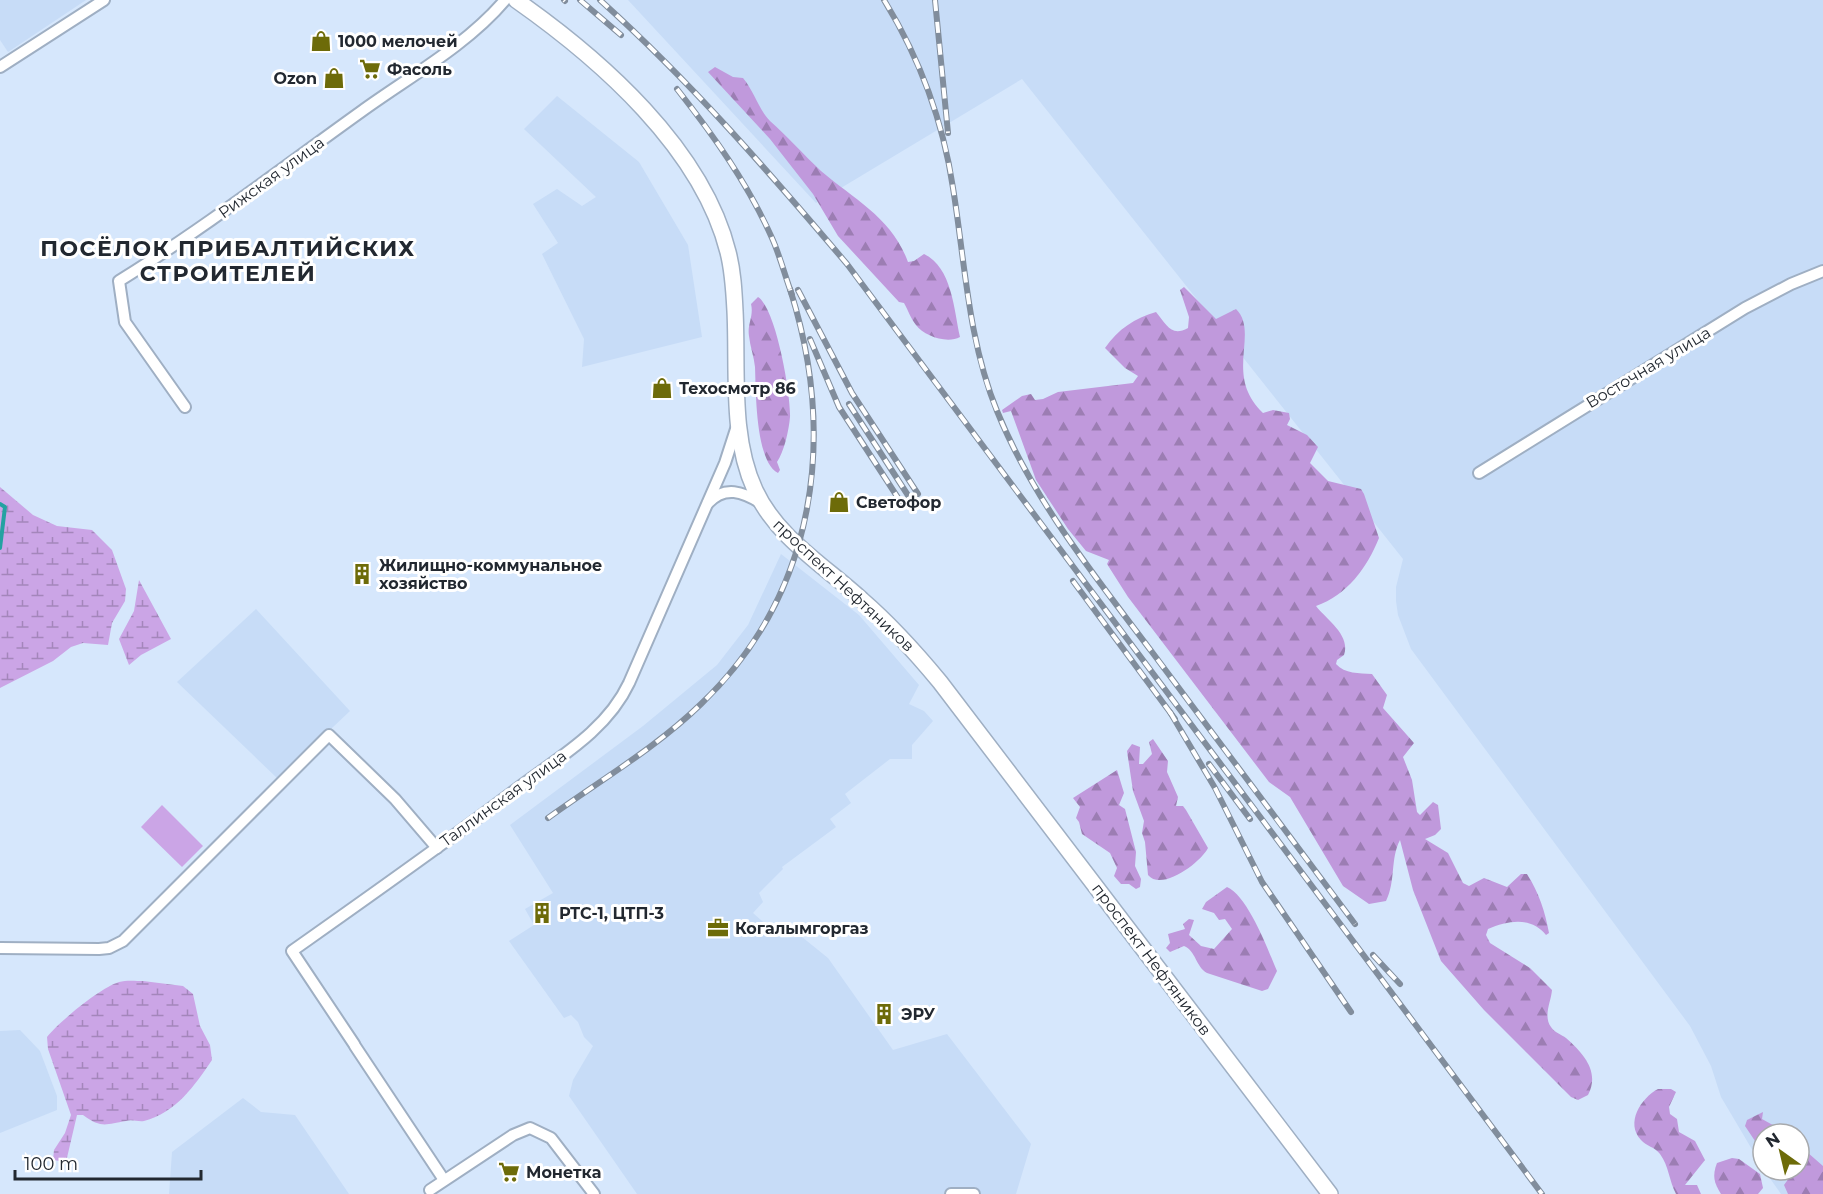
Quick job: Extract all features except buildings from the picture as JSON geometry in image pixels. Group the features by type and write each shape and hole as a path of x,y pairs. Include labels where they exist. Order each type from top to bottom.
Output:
{"main road":[{"name":"проспект Нефтяников","path":"516,0 565,36 627,93 667,137 702,188 721,229 731,267 739,417 746,465 763,504 788,537 887,623 940,682 1327,1192"}],"street":[{"path":"0,67 104,0"},
{"name":"Рижская улица","path":"185,407 124,322 119,281 260,186 447,50 490,17 506,0"},
{"name":"Восточная улица","path":"1479,473 1745,308 1791,284 1823,271"},
{"name":"Таллинская улица","path":"0,948 99,949 110,948 123,941 329,735 395,799 437,848 584,738 611,713 628,683 725,463 739,417"},
{"path":"706,506 719,494 734,491 763,504"},
{"path":"437,848 292,951 444,1180"},
{"path":"427,1192 513,1135 530,1128 551,1138 594,1194"},
{"path":"951,1194 974,1194"}],"shaded area":[{"path":"0,0 86,0 8,52 0,40"},
{"path":"628,0 1823,0 1823,1194 1781,1194 1772,1182 1811,1182 1811,1122 1751,1122 1751,1148 1721,1097 1711,1066 1690,1026 1411,649 1398,615 1396,601 1396,587 1403,559 1022,79 816,203"},
{"path":"557,96 639,162 688,245 702,337 582,367 584,339 542,254 558,243 533,204 557,189 582,206 596,197 524,129"},
{"path":"781,554 859,615 919,685 909,704 924,711 933,721 912,745 912,759 890,759 845,794 851,803 830,819 836,827 782,867 783,869 759,893 763,902 753,913 781,938 802,937 828,958 893,1050 947,1034 1031,1144 1016,1194 637,1194 569,1096 573,1080 593,1046 584,1037 578,1022 571,1015 564,1018 509,941 534,925 525,909 553,893 510,825 643,726 717,665 748,625"},
{"path":"256,609 350,711 278,779 177,682"},
{"path":"20,1030 40,1051 57,1096 57,1110 0,1133 0,1031"},
{"path":"243,1098 261,1112 295,1115 349,1194 169,1194 172,1152"}],"green space":[{"path":"715,67 733,77 743,78 770,121 821,171 882,222 892,233 908,262 924,254 933,260 941,269 950,290 960,337 949,340 936,338 916,325 904,303 899,302 838,236 813,194 770,139 708,72"},
{"path":"1184,287 1216,319 1236,309 1245,330 1243,370 1251,399 1263,413 1273,410 1289,413 1290,419 1287,425 1307,435 1318,447 1310,463 1328,481 1361,489 1364,494 1379,538 1355,579 1337,595 1316,606 1341,634 1344,641 1344,655 1337,660 1336,664 1348,671 1372,674 1387,695 1383,708 1414,743 1403,757 1412,780 1417,812 1420,815 1433,802 1438,805 1441,829 1435,835 1425,839 1448,853 1463,883 1469,886 1484,878 1507,887 1521,874 1527,874 1531,881 1541,902 1549,933 1546,935 1534,925 1512,922 1488,929 1486,935 1490,943 1530,968 1552,990 1548,1014 1549,1023 1554,1030 1579,1050 1591,1071 1591,1087 1588,1095 1578,1100 1571,1097 1484,1010 1441,961 1413,890 1400,840 1386,901 1369,904 1343,886 1290,797 1269,782 1128,597 1107,564 1109,560 1086,551 1068,529 1036,480 1011,411 1003,413 1002,410 1022,396 1031,394 1035,400 1058,392 1133,383 1138,376 1125,368 1105,348 1128,325 1156,312 1173,330 1188,328 1189,317 1180,290"},
{"path":"758,297 765,304 776,334 790,406 784,447 777,462 780,470 778,473 770,466 765,455 758,424 755,367 749,332 751,304"},
{"path":"0,487 33,515 57,526 92,530 112,550 126,589 125,601 112,623 108,645 83,643 71,647 53,661 0,688"},
{"path":"139,580 171,639 141,655 129,665 119,639 134,611"},
{"path":"1153,739 1168,761 1167,772 1178,797 1176,806 1183,806 1208,848 1190,867 1171,878 1162,880 1148,875 1142,833 1144,821 1133,791 1127,751 1132,744 1140,747 1139,764 1143,764 1152,754 1149,742"},
{"path":"1117,770 1124,793 1119,805 1125,809 1136,852 1135,866 1141,879 1140,887 1136,889 1129,884 1121,884 1114,876 1117,868 1110,853 1082,834 1076,818 1080,807 1073,798"},
{"path":"162,805 203,846 182,867 141,827"},
{"path":"1227,887 1235,892 1250,912 1277,971 1268,989 1262,991 1207,973 1200,967 1191,951 1184,946 1170,952 1166,948 1170,943 1168,934 1185,929 1183,924 1189,919 1194,920 1189,935 1201,946 1214,949 1232,929 1225,919 1219,920 1214,913 1202,909 1206,902"},
{"path":"143,981 183,986 193,994 200,1026 210,1045 212,1060 184,1097 166,1112 155,1117 144,1121 128,1120 100,1124 83,1115 77,1115 66,1162 53,1160 54,1150 65,1133 71,1115 48,1049 47,1037 70,1014 111,985 119,982"},
{"path":"1658,1089 1671,1089 1676,1092 1669,1107 1670,1114 1677,1119 1679,1132 1695,1141 1705,1160 1685,1185 1697,1185 1701,1194 1676,1194 1660,1154 1643,1142 1636,1133 1637,1112 1646,1098"},
{"path":"1763,1112 1762,1119 1767,1122 1751,1122 1751,1135 1745,1126 1747,1120"},
{"path":"1811,1156 1823,1166 1823,1194 1788,1194 1784,1185 1786,1182 1811,1182"},
{"path":"1732,1158 1739,1159 1751,1168 1751,1182 1762,1182 1763,1188 1758,1194 1721,1194 1714,1179 1717,1163"}],"waterway":[{"path":"0,504 5,507 0,548"}],"railway":[{"path":"580,0 621,35"},
{"path":"600,0 666,62 697,95 758,161 847,264 1542,1194"},
{"path":"884,0 919,67 936,114 949,163 973,329 980,357 997,411 1028,476 1087,566 1355,924"},
{"path":"935,0 948,133"},
{"path":"677,89 717,143 763,218 792,295"},
{"path":"548,818 646,750 701,704 740,660 770,613 793,563 807,510 813,456 812,401 804,345 790,289"},
{"path":"798,290 852,393 918,494"},
{"path":"810,339 839,407 902,504"},
{"path":"849,404 911,500"},
{"path":"1073,581 1175,719"},
{"path":"1170,712 1215,788 1262,882 1351,1012"},
{"path":"1209,764 1250,819"},
{"path":"1373,955 1400,984"}],"place":[{"name":"1000 мелочей","path":"321,41"},
{"name":"Фасоль","path":"370,69"},
{"name":"Ozon","path":"334,78"},
{"name":"Техосмотр 86","path":"662,388"},
{"name":"Светофор","path":"839,502"},
{"name":"Жилищно-коммунальное хозяйство","path":"362,574"},
{"name":"РТС-1, ЦТП-3","path":"542,913"},
{"name":"Когалымгоргаз","path":"718,928"},
{"name":"ЭРУ","path":"884,1014"},
{"name":"Монетка","path":"509,1172"}],"district":[{"name":"ПОСЁЛОК ПРИБАЛТИЙСКИХ СТРОИТЕЛЕЙ","path":"228,260"}]}
